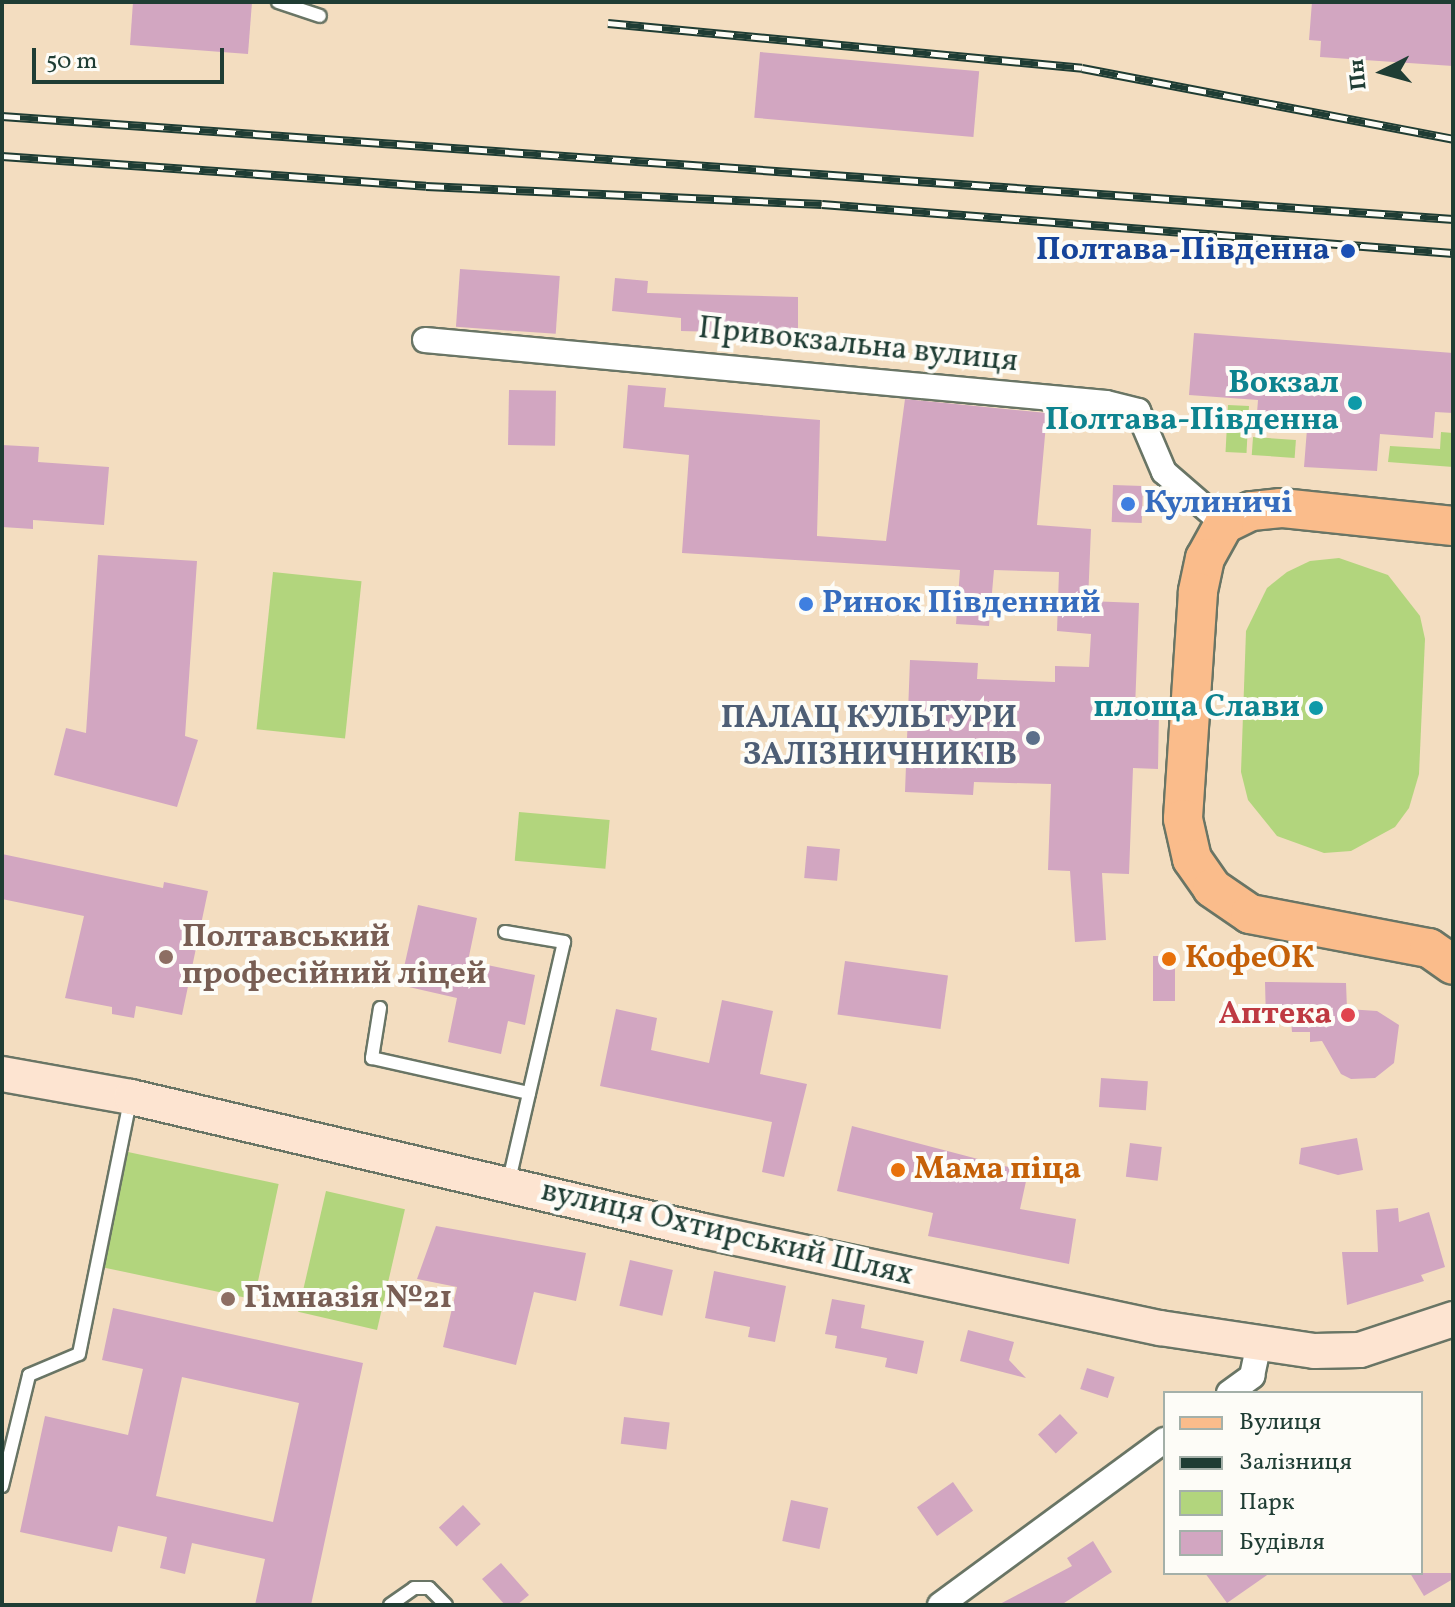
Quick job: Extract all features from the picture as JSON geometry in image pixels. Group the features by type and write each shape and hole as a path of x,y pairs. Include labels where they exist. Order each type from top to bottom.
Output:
{"main road":[{"path":"1453,526 1281,508 1251,511 1224,524 1205,558 1198,592 1183,819 1192,859 1212,888 1250,914 1429,948 1453,965"},
{"name":"вулиця Охтирський Шлях","path":"2,1074 131,1097 809,1254 1160,1328 1314,1351 1360,1350 1453,1319"}],"street":[{"name":"Привокзальна вулиця","path":"425,340 1106,403 1138,411 1164,472 1224,524"},
{"path":"1232,1391 1252,1376 1259,1343"},
{"path":"940,1605 1163,1441"}],"lane":[{"path":"278,2 320,16"},
{"path":"505,932 564,942 508,1184"},
{"path":"380,1008 372,1058 529,1093"},
{"path":"2,1486 29,1375 79,1354 131,1097"},
{"path":"390,1605 414,1588 429,1588 446,1605"}],"green space":[{"path":"1228,405 1249,406 1247,453 1226,452"},
{"path":"1441,432 1453,433 1453,467 1388,462 1390,446 1440,449"},
{"path":"1253,437 1296,440 1295,458 1252,455"},
{"path":"1339,558 1388,575 1420,616 1425,639 1419,774 1409,808 1395,827 1351,851 1324,853 1277,836 1248,800 1241,772 1246,631 1267,588 1287,572 1310,561"},
{"path":"273,572 362,581 345,738 256,729"},
{"path":"519,812 610,820 605,869 515,861"},
{"path":"128,1152 279,1184 254,1299 103,1267"},
{"path":"326,1191 405,1209 377,1330 298,1312"}],"building":[{"path":"133,2 252,2 248,54 130,45"},
{"path":"1312,2 1453,2 1453,66 1320,57 1321,41 1309,40"},
{"path":"760,52 979,71 973,137 754,118"},
{"path":"460,269 560,276 556,334 456,327"},
{"path":"615,278 648,281 647,293 798,297 798,334 681,331 681,318 612,311"},
{"name":"Вокзал Полтава-Південна","path":"1194,333 1453,353 1453,413 1435,412 1433,438 1380,434 1377,471 1304,467 1307,429 1256,426 1258,400 1189,395"},
{"path":"628,385 666,388 664,407 820,420 817,536 886,541 905,399 1047,413 1037,525 1091,529 1088,601 1139,603 1135,709 1159,710 1158,769 1133,768 1129,874 1102,873 1106,940 1075,942 1070,871 1048,870 1051,784 974,782 973,795 905,792 910,660 978,663 977,679 1055,682 1055,666 1089,667 1091,634 1057,631 1059,572 994,570 989,626 956,624 960,570 682,553 689,455 623,448"},
{"path":"509,390 556,391 555,446 508,445"},
{"path":"2,445 39,447 38,462 109,467 104,525 33,520 33,529 2,527"},
{"name":"Кулиничі","path":"1113,485 1143,486 1142,523 1112,522"},
{"path":"98,555 197,561 185,736 198,740 177,807 54,775 66,728 86,733"},
{"path":"807,846 840,849 837,881 804,878"},
{"name":"Полтавський професійний ліцей","path":"2,854 163,888 164,882 208,891 182,1015 136,1006 134,1018 112,1014 112,1007 65,998 84,916 2,899"},
{"path":"418,905 477,918 468,961 535,975 525,1025 508,1021 501,1054 448,1042 457,998 400,985"},
{"path":"1153,956 1175,956 1175,1001 1153,1001"},
{"path":"845,961 948,975 940,1029 837,1014"},
{"path":"1265,982 1346,983 1347,1009 1377,1011 1399,1025 1394,1063 1375,1078 1351,1079 1341,1074 1322,1041 1310,1042 1310,1032 1292,1032 1291,1021 1266,1021"},
{"path":"722,1000 773,1011 760,1074 807,1084 784,1177 762,1172 772,1122 600,1086 616,1009 657,1018 651,1050 709,1063"},
{"path":"1101,1078 1148,1081 1146,1110 1099,1107"},
{"path":"852,1126 1028,1172 1020,1209 1076,1219 1069,1264 928,1236 933,1213 837,1191"},
{"path":"1357,1138 1363,1170 1338,1175 1299,1164 1301,1148"},
{"path":"1130,1143 1162,1147 1158,1181 1126,1177"},
{"path":"1398,1208 1399,1222 1429,1212 1445,1267 1421,1275 1424,1281 1347,1305 1342,1252 1378,1252 1376,1210"},
{"path":"436,1226 586,1253 576,1301 534,1292 516,1365 443,1347 457,1287 417,1279"},
{"path":"630,1260 673,1270 662,1316 619,1306"},
{"path":"714,1271 786,1286 775,1342 748,1337 750,1327 705,1318"},
{"path":"832,1299 865,1305 861,1328 924,1341 917,1374 885,1367 887,1358 835,1348 837,1336 825,1334"},
{"path":"113,1308 363,1363 311,1605 255,1605 265,1559 192,1543 185,1574 160,1568 167,1537 118,1526 112,1552 20,1532 45,1416 128,1435 143,1369 102,1360","holes":["182,1377 299,1403 273,1522 156,1496"]},
{"path":"968,1330 1014,1342 1009,1360 1026,1378 960,1361"},
{"path":"1087,1368 1115,1377 1108,1398 1080,1389"},
{"path":"1060,1414 1078,1433 1056,1453 1038,1434"},
{"path":"624,1417 670,1423 666,1449 621,1444"},
{"path":"953,1482 973,1511 937,1536 917,1507"},
{"path":"791,1500 828,1508 819,1549 782,1541"},
{"path":"463,1505 481,1524 457,1547 439,1528"},
{"path":"1093,1541 1112,1572 1061,1605 998,1605 1072,1566 1067,1558"},
{"path":"501,1563 529,1595 517,1605 505,1605 482,1579"},
{"path":"1453,1573 1453,1579 1424,1596 1411,1575"},
{"path":"1206,1575 1267,1575 1227,1603"}],"railway":[{"path":"608,23 1082,68 1453,139"},
{"path":"2,116 1453,219"},
{"path":"2,156 426,186 822,204 1453,253"}],"place":[{"name":"Полтава-Південна","path":"1348,251"},
{"name":"Вокзал Полтава-Південна","path":"1355,403"},
{"name":"Кулиничі","path":"1128,504"},
{"name":"Ринок Південний","path":"806,604"},
{"name":"площа Слави","path":"1316,708"},
{"name":"ПАЛАЦ КУЛЬТУРИ ЗАЛIЗНИЧНИКIВ","path":"1033,738"},
{"name":"Полтавський професійний ліцей","path":"166,957"},
{"name":"КофеОК","path":"1169,959"},
{"name":"Аптека","path":"1348,1015"},
{"name":"Мама піца","path":"898,1170"},
{"name":"Гімназія №21","path":"228,1299"}]}
